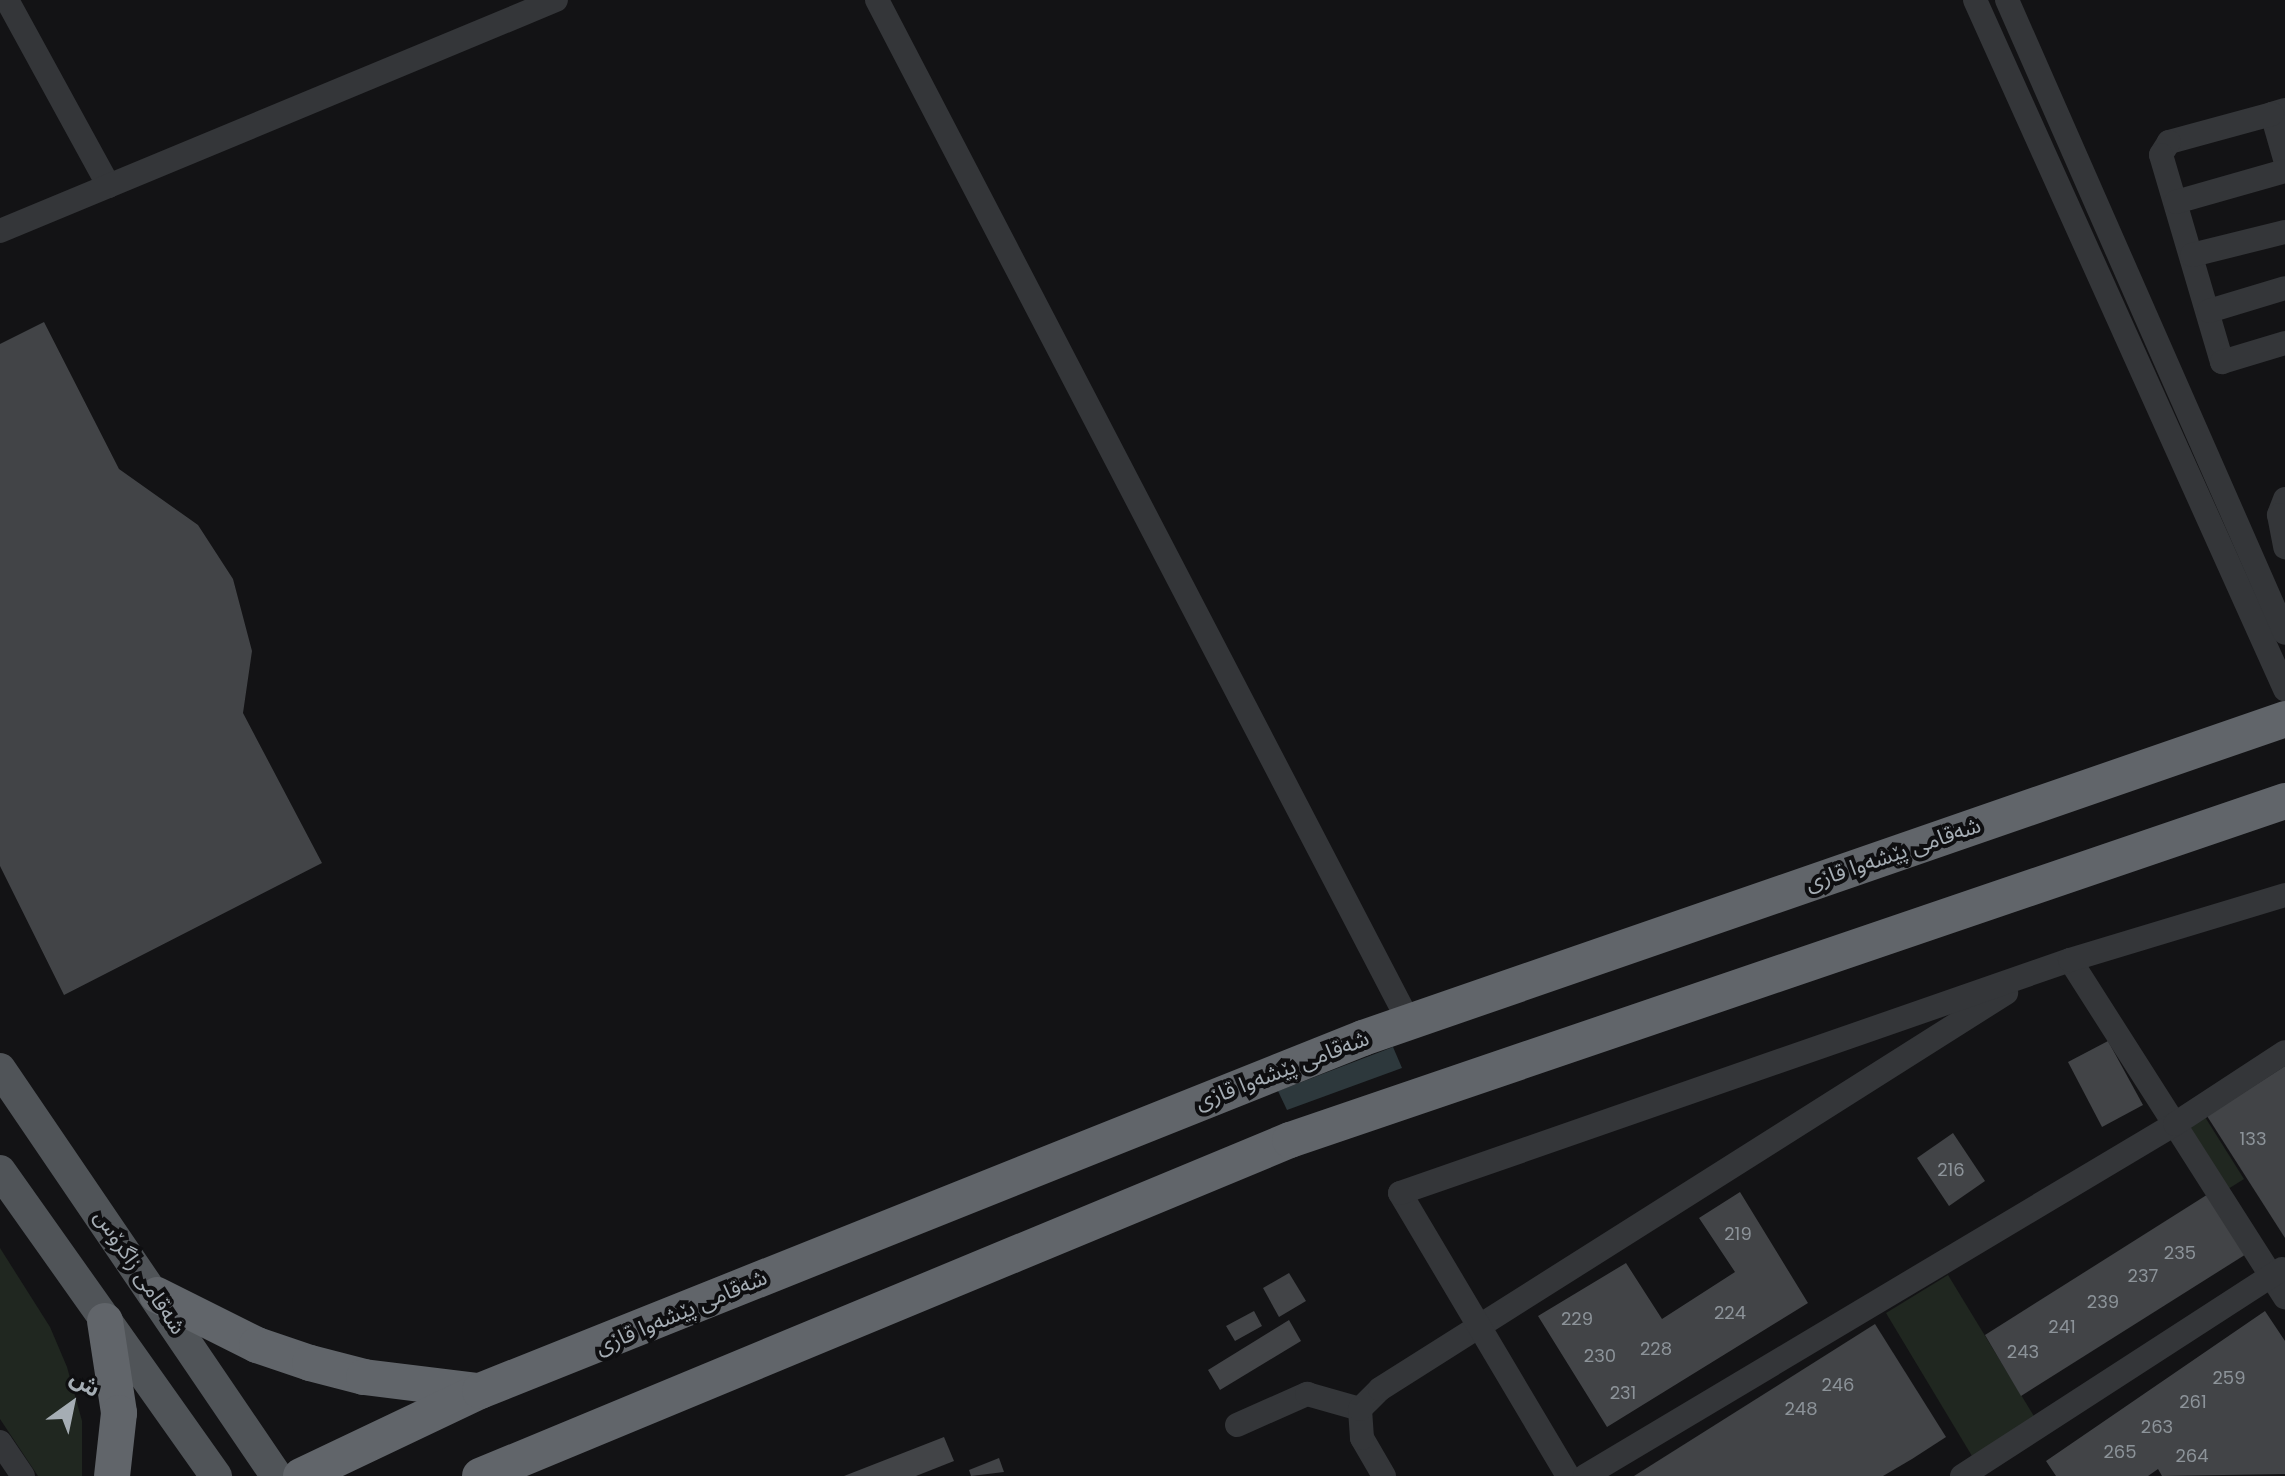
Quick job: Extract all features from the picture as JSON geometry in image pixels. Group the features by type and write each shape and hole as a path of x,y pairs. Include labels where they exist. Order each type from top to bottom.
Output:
{"highway":[{"name":"شەقامی پێشەوا قازی","path":"301,1476 480,1391 1409,1022 2285,719"},
{"path":"487,1474 1290,1140 2285,801"},
{"path":"157,1295 244,1339 310,1363 378,1379 480,1391"},
{"path":"105,1321 119,1413 112,1476"}],"main road":[{"name":"شەقامی زاگرۆس","path":"0,1069 157,1295 277,1476"},
{"path":"0,1171 216,1476"}],"street":[{"path":"7,0 109,186"},
{"path":"877,0 1409,1022"},
{"path":"1975,0 2285,689"},
{"path":"0,231 552,1"},
{"path":"2014,2 2285,633"},
{"path":"2285,159 2278,112 2163,147 2161,155 2222,362 2285,343"},
{"path":"2176,202 2285,171"},
{"path":"2192,255 2285,232"},
{"path":"2209,311 2285,288"},
{"path":"2285,499 2279,515 2285,547"},
{"path":"1568,1476 1400,1193 2070,960 2285,895"},
{"path":"2070,960 2175,1124 2278,1271 2285,1297"},
{"path":"1384,1476 1362,1438 1360,1409 1380,1389 2042,970"},
{"path":"1585,1476 2175,1124 2285,1052"},
{"path":"1962,1476 2278,1271"},
{"path":"1237,1425 1307,1394 1360,1409"},
{"path":"0,1442 23,1476"}],"shaded area":[{"path":"1393,1047 1402,1068 1287,1110 1278,1091"},
{"path":"2205,1117 2244,1179 2228,1189 2184,1120"},
{"path":"0,1248 50,1327 67,1367 82,1421 82,1476 38,1476 0,1419"},
{"path":"1948,1275 2035,1418 1972,1456 1886,1313"}],"building":[{"path":"44,322 119,469 198,525 233,579 252,651 243,713 322,863 64,995 0,866 0,344"},
{"path":"2108,1041 2143,1105 2102,1127 2068,1062"},
{"path":"2285,1066 2285,1238 2207,1116"},
{"path":"1953,1133 1985,1181 1949,1206 1917,1158"},
{"path":"2213,1191 2251,1251 2021,1396 1985,1335"},
{"path":"1740,1192 1808,1303 1607,1427 1538,1316 1626,1263 1662,1319 1735,1272 1699,1218"},
{"path":"1289,1273 1306,1301 1279,1317 1263,1288"},
{"path":"1254,1311 1262,1326 1235,1341 1226,1326"},
{"path":"2265,1311 2285,1341 2285,1474 2162,1476 2158,1469 2148,1476 2056,1476 2046,1461"},
{"path":"1289,1320 1301,1341 1220,1390 1208,1370"},
{"path":"1875,1324 1946,1437 1912,1459 1883,1476 1634,1476"},
{"path":"944,1437 954,1461 916,1476 844,1476"},
{"path":"999,1458 1004,1472 971,1476 969,1470"}]}
